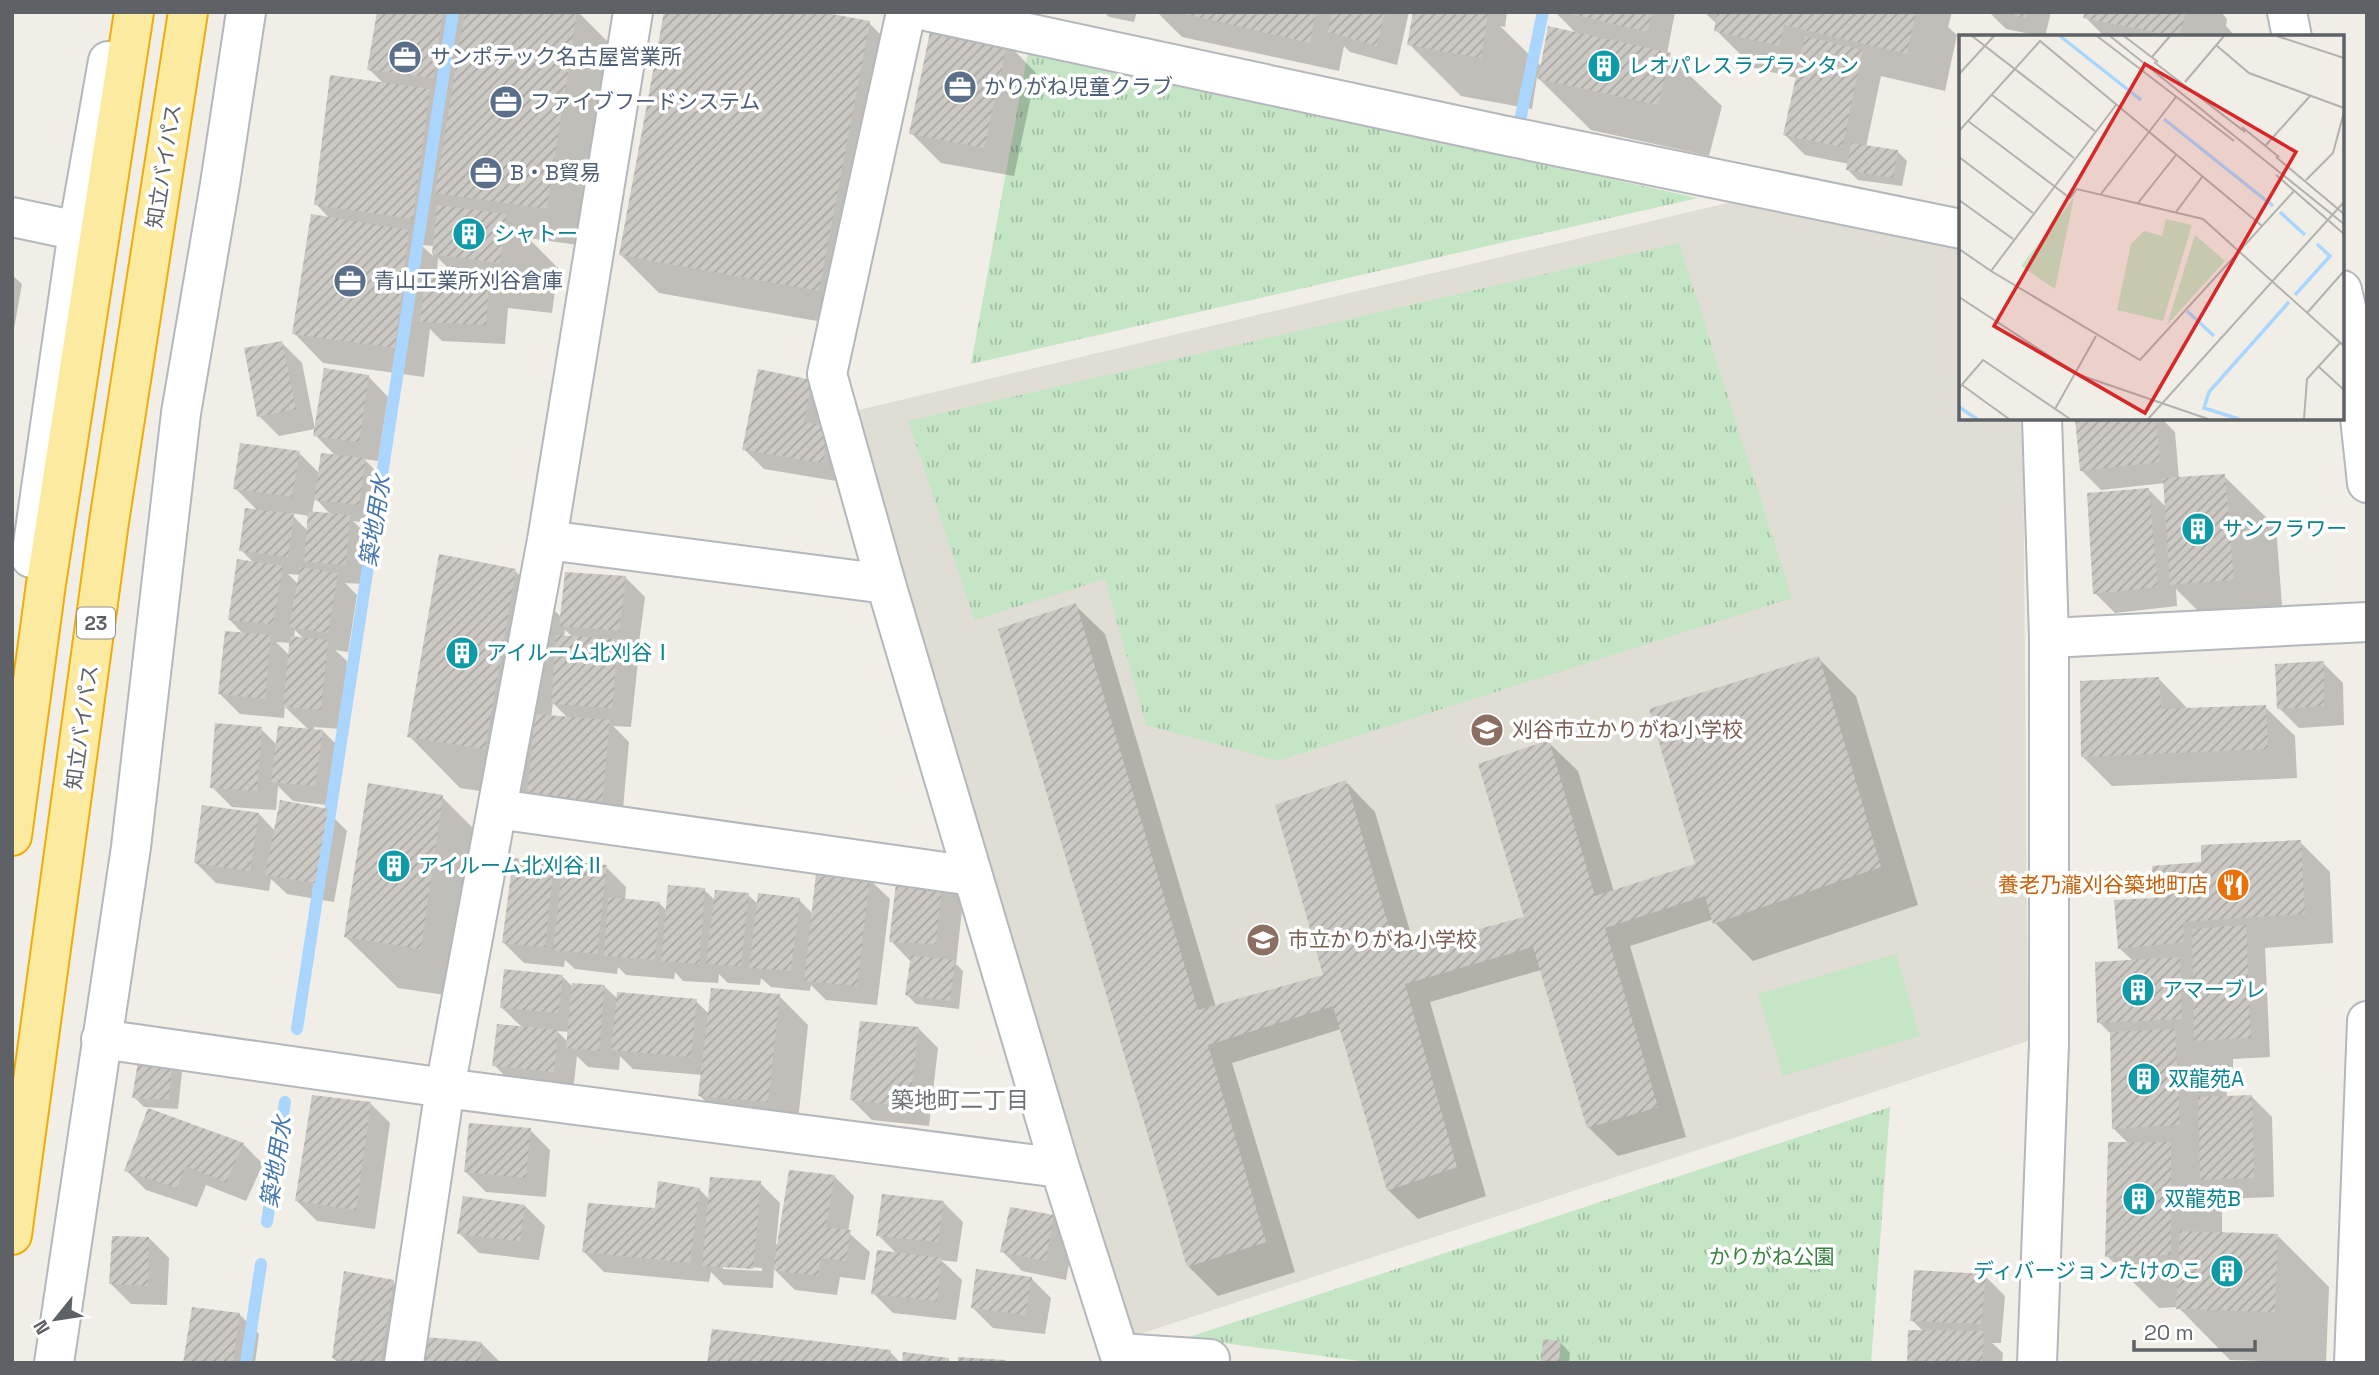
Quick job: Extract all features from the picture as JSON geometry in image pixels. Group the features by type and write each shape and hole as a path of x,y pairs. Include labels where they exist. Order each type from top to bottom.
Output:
{"highway":[{"path":"12,836 46,584 134,12"},
{"name":"知立バイパス","path":"12,1235 109,522 188,12"}],"street":[{"path":"12,692 78,231 117,12"},
{"path":"54,1363 131,846 181,412 246,12"},
{"path":"404,1363 445,1088 547,540 633,12"},
{"path":"906,12 827,374 886,584 1060,1168 1119,1353 1210,1359 1209,1363"},
{"path":"930,12 1502,135 1959,229"},
{"path":"2287,12 2292,35"},
{"path":"12,217 78,231"},
{"path":"2344,298 2350,324 2367,483"},
{"path":"2037,1363 2049,1044 2049,638 2042,420"},
{"path":"547,540 886,584"},
{"path":"2049,638 2367,622"},
{"path":"497,808 973,876"},
{"path":"2354,1363 2367,1021"},
{"path":"101,1039 445,1088 1060,1168"}],"shaded area":[{"name":"刈谷市立かりがね小学校","path":"1748,198 1959,246 1959,420 2023,420 2028,1041 1125,1339 855,411"}],"green space":[{"path":"1028,52 1698,198 971,364"},
{"path":"1679,243 1792,598 1278,761 1146,725 1105,579 975,620 908,421"},
{"path":"1896,954 1920,1036 1783,1076 1758,994"},
{"name":"かりがね公園","path":"1890,1107 1871,1363 1375,1363 1186,1338"}],"building":[{"path":"377,12 443,12 433,78 367,70"},
{"path":"465,12 577,12 547,209 435,193"},
{"path":"664,12 821,12 870,21 819,291 619,255"},
{"path":"1176,12 1316,12 1310,43"},
{"path":"1332,12 1385,12 1377,46 1328,32"},
{"path":"1413,12 1488,12 1481,58 1407,45"},
{"path":"1562,12 1652,12 1648,32"},
{"path":"1710,12 1916,12 1907,54 1784,25 1779,46 1714,31 1717,15"},
{"path":"2003,12 2027,12 2026,18"},
{"path":"2085,12 2186,12 2180,35 2083,18"},
{"name":"レオパレスラプランタン","path":"1548,26 1671,53 1658,105 1538,79"},
{"path":"931,27 1008,41 984,148 909,134"},
{"path":"1805,36 1863,50 1842,147 1783,135"},
{"path":"330,75 430,89 413,219 314,205"},
{"path":"1851,143 1898,150 1893,178 1846,170"},
{"name":"シャトー","path":"437,205 507,214 500,263 432,254"},
{"path":"311,214 409,230 395,348 292,334"},
{"path":"426,269 490,274 486,325 420,322"},
{"path":"282,341 296,409 257,417 244,348"},
{"path":"324,368 369,375 359,442 313,436"},
{"path":"758,369 812,380 804,422 829,427 823,463 742,450"},
{"path":"2075,420 2156,420 2160,462 2080,471"},
{"path":"240,443 300,451 292,497 233,489"},
{"path":"321,453 366,458 359,505 314,500"},
{"name":"サンフラワー","path":"2225,474 2234,580 2170,585 2163,478"},
{"path":"2149,488 2158,587 2093,594 2087,493"},
{"path":"245,508 294,514 288,557 239,551"},
{"path":"308,511 350,515 346,565 304,562"},
{"name":"アイルーム北刈谷Ⅰ","path":"439,554 516,569 485,749 407,737"},
{"path":"237,559 283,566 273,624 228,620"},
{"path":"300,567 338,573 328,633 289,627"},
{"path":"565,572 626,576 619,631 559,626"},
{"path":"1076,603 1198,1010 1323,975 1275,805 1346,780 1396,951 1524,917 1478,764 1549,740 1595,896 1695,864 1649,709 1819,656 1881,867 1713,924 1705,896 1605,928 1658,1107 1587,1128 1533,947 1405,984 1457,1167 1387,1191 1333,1006 1208,1045 1266,1242 1187,1267 998,629"},
{"path":"225,631 271,635 265,699 218,694"},
{"path":"556,635 618,639 612,708 551,704"},
{"path":"290,636 328,640 321,710 283,707"},
{"path":"2324,661 2324,706 2277,709 2275,664"},
{"path":"2159,677 2161,709 2266,705 2268,749 2081,757 2080,681"},
{"path":"535,714 610,720 602,801 527,796"},
{"path":"215,723 262,727 257,791 210,788"},
{"path":"278,726 323,730 315,786 271,782"},
{"name":"アイルーム北刈谷Ⅱ","path":"368,783 443,795 421,949 344,937"},
{"path":"280,800 328,809 315,883 265,875"},
{"path":"202,805 259,813 250,871 194,863"},
{"path":"2301,840 2305,914 2183,922 2184,942 2118,949 2114,900 2154,898 2152,866 2201,862 2201,845"},
{"path":"513,858 554,863 545,947 502,943"},
{"path":"563,861 607,865 597,954 553,950"},
{"path":"816,873 870,877 857,986 804,981"},
{"path":"897,874 943,879 936,944 889,942"},
{"path":"668,885 705,888 699,964 661,961"},
{"path":"715,890 749,893 741,966 706,964"},
{"path":"758,893 800,898 791,971 749,968"},
{"path":"608,897 660,902 655,960 604,956"},
{"path":"2246,925 2251,1038 2194,1041 2192,929"},
{"path":"911,955 955,960 950,1001 905,995"},
{"name":"アマーブレ","path":"2180,957 2182,1019 2097,1023 2095,962"},
{"path":"504,969 563,975 558,1013 500,1008"},
{"path":"572,983 605,985 599,1051 566,1048"},
{"path":"711,988 780,994 768,1102 698,1096"},
{"path":"617,992 697,999 691,1057 611,1050"},
{"path":"860,1021 919,1027 909,1107 850,1100"},
{"path":"497,1024 558,1030 554,1072 492,1066"},
{"name":"双龍苑A","path":"2175,1029 2180,1125 2112,1129 2110,1032"},
{"path":"139,1055 173,1060 169,1100 132,1098"},
{"path":"312,1095 371,1102 356,1210 295,1201"},
{"path":"2252,1095 2254,1178 2200,1180 2198,1097"},
{"path":"148,1108 244,1143 226,1183 186,1166 177,1188 124,1171"},
{"path":"469,1123 531,1128 526,1178 464,1172"},
{"name":"双龍苑B","path":"2108,1142 2171,1142 2171,1255 2105,1257"},
{"path":"789,1170 835,1175 826,1227 851,1230 846,1261 821,1258 818,1276 773,1270"},
{"path":"710,1177 761,1181 753,1269 702,1266"},
{"path":"658,1181 700,1188 690,1263 582,1252 588,1203 655,1208"},
{"path":"882,1194 944,1201 938,1242 876,1236"},
{"path":"463,1196 525,1205 520,1241 457,1234"},
{"path":"1010,1207 1054,1215 1046,1261 1000,1252"},
{"name":"ディバージョンたけのこ","path":"2180,1231 2278,1234 2275,1312 2176,1309"},
{"path":"112,1236 149,1237 148,1286 109,1284"},
{"path":"877,1250 942,1258 937,1301 871,1294"},
{"path":"976,1269 1032,1277 1025,1315 971,1308"},
{"path":"1914,1270 1986,1274 1981,1324 1910,1321"},
{"path":"344,1271 394,1280 380,1363 359,1363 332,1358"},
{"path":"192,1307 240,1313 233,1363 183,1363"},
{"path":"712,1329 891,1350 890,1363 707,1363"},
{"path":"1908,1330 1984,1331 1982,1363 1907,1363"},
{"path":"426,1337 482,1342 480,1363 425,1363"},
{"path":"1543,1339 1561,1341 1559,1363 1541,1363"},
{"path":"903,1352 949,1358 949,1363 902,1363"},
{"path":"958,1357 1006,1360 1005,1363 958,1363"}],"waterway":[{"name":"築地用水","path":"297,1029 453,12"},
{"path":"1521,116 1543,12"},
{"name":"築地用水","path":"267,1222 285,1102"},
{"name":"築地用水","path":"246,1363 261,1264"}],"place":[{"name":"サンポテック名古屋営業所","path":"405,57"},
{"name":"レオパレスラプランタン","path":"1604,66"},
{"name":"かりがね児童クラブ","path":"960,87"},
{"name":"ファイブフードシステム","path":"506,102"},
{"name":"B・B貿易","path":"486,173"},
{"name":"シャトー","path":"469,234"},
{"name":"青山工業所刈谷倉庫","path":"350,281"},
{"name":"サンフラワー","path":"2198,529"},
{"name":"アイルーム北刈谷Ⅰ","path":"462,653"},
{"name":"刈谷市立かりがね小学校","path":"1487,730"},
{"name":"アイルーム北刈谷Ⅱ","path":"394,866"},
{"name":"養老乃瀧刈谷築地町店","path":"2233,885"},
{"name":"市立かりがね小学校","path":"1263,940"},
{"name":"アマーブレ","path":"2138,990"},
{"name":"双龍苑A","path":"2144,1079"},
{"name":"双龍苑B","path":"2139,1199"},
{"name":"ディバージョンたけのこ","path":"2227,1271"}],"district":[{"name":"築地町二丁目","path":"960,1100"}]}
